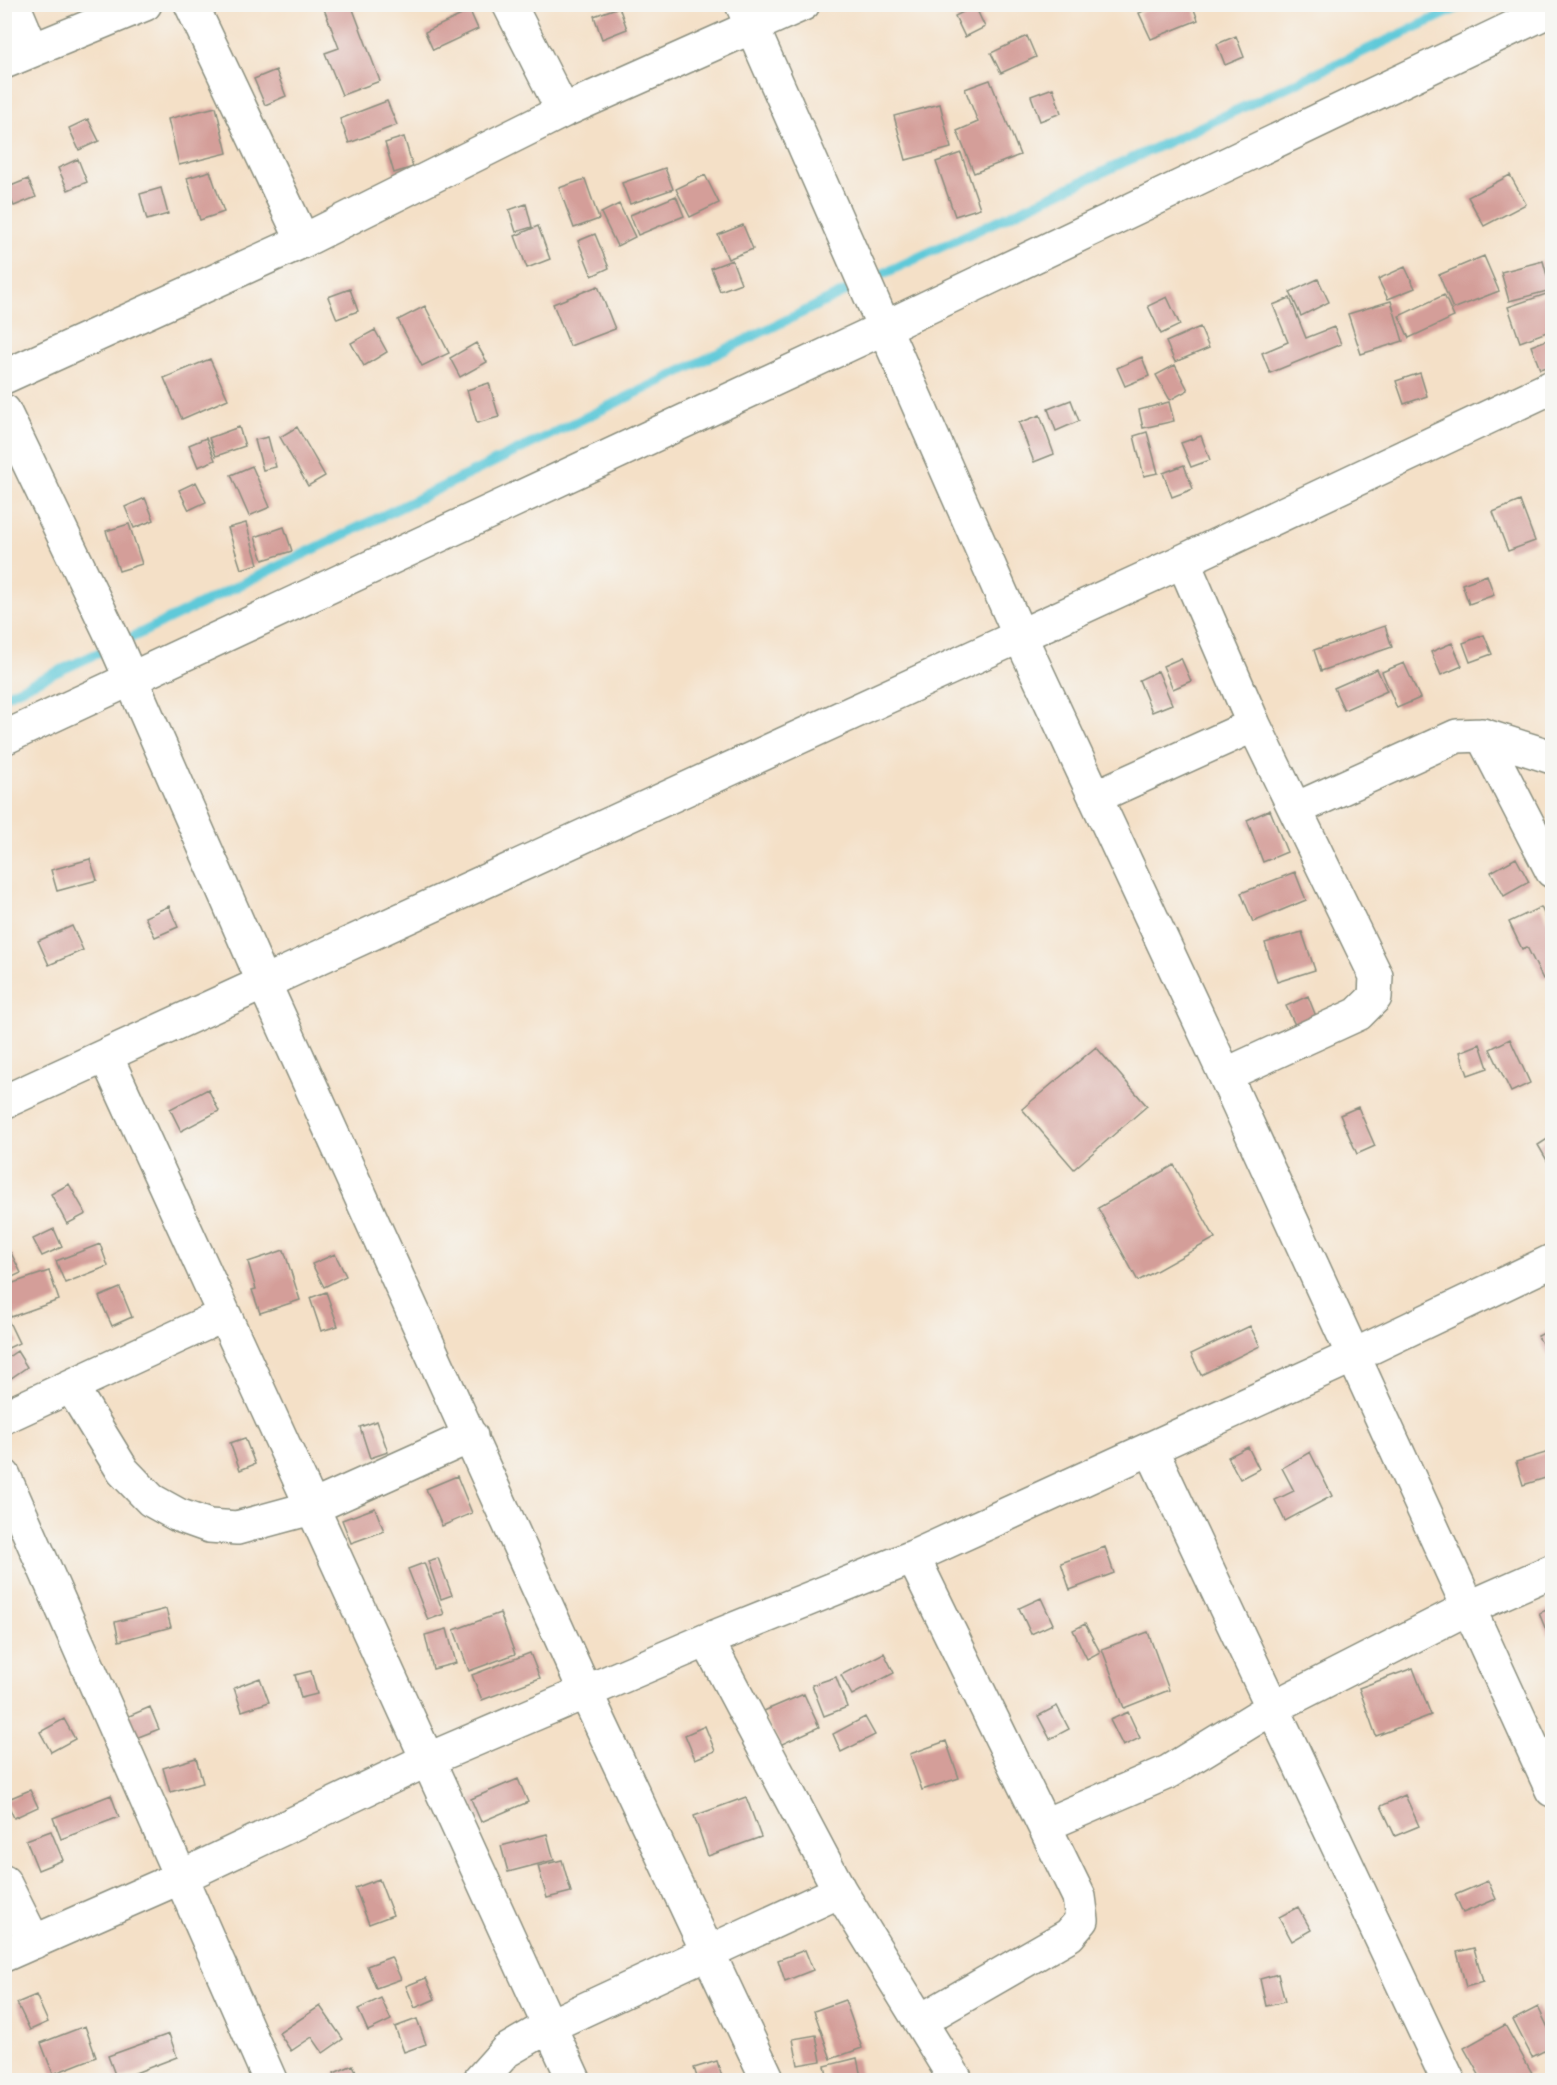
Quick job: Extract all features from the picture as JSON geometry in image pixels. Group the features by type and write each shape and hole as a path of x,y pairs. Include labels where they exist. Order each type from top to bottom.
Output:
{"street":[{"path":"13,4 18,56 145,4"},
{"path":"191,4 303,242"},
{"path":"509,4 563,111"},
{"path":"4,377 303,242 748,16 803,4"},
{"path":"4,738 884,328 1552,9"},
{"path":"748,16 1020,636 1226,1075 1552,1790"},
{"path":"4,1102 1183,561 1552,387"},
{"path":"4,411 131,678 264,983 586,1693 710,1952 768,2080"},
{"path":"1183,561 1254,725 1376,976 1375,997 1358,1014 1226,1075"},
{"path":"1095,797 1254,725"},
{"path":"1296,809 1457,736 1482,735 1552,757"},
{"path":"1482,735 1552,871"},
{"path":"106,1056 574,2080"},
{"path":"4,1955 181,1877 427,1760 707,1640 913,1557 1353,1356 1552,1261"},
{"path":"4,1417 224,1315"},
{"path":"71,1386 123,1471 151,1500 178,1515 209,1526 237,1528 311,1508 471,1436"},
{"path":"1151,1449 1448,2080"},
{"path":"4,1476 270,2080"},
{"path":"913,1557 1079,1897 1082,1920 1069,1935 920,2021"},
{"path":"1045,1825 1168,1772 1272,1708 1468,1608 1552,1571"},
{"path":"707,1640 840,1891 956,2080"},
{"path":"4,1882 34,1942"},
{"path":"480,2080 506,2051 549,2026 840,1891"}],"building":[{"path":"335,4 351,4 380,81 342,95 325,53 339,48 324,9"},
{"path":"1159,4 1192,4 1198,20 1151,39 1139,13"},
{"path":"975,6 985,27 965,37 955,16"},
{"path":"619,7 627,29 602,39 594,16"},
{"path":"470,11 478,29 433,50 425,32"},
{"path":"1027,36 1036,57 1001,73 991,53"},
{"path":"1236,36 1244,57 1225,65 1217,44"},
{"path":"276,70 286,96 265,105 254,79"},
{"path":"990,80 1020,155 974,173 957,131 978,122 965,89"},
{"path":"1053,88 1061,113 1040,121 1031,96"},
{"path":"387,101 397,125 349,143 340,119"},
{"path":"940,104 951,148 906,160 894,116"},
{"path":"216,107 227,153 179,165 168,119"},
{"path":"88,119 99,141 79,150 69,128"},
{"path":"404,137 413,167 394,173 385,143"},
{"path":"961,153 980,208 955,216 936,162"},
{"path":"78,159 87,182 68,190 58,168"},
{"path":"665,168 673,189 630,204 622,183"},
{"path":"210,171 224,212 200,220 187,178"},
{"path":"705,175 719,203 690,217 676,189"},
{"path":"1510,175 1526,204 1484,226 1468,197"},
{"path":"28,179 36,197 14,206 6,188"},
{"path":"585,179 599,219 574,228 559,188"},
{"path":"161,188 168,214 147,220 140,194"},
{"path":"676,196 684,216 638,235 630,215"},
{"path":"526,204 532,227 516,232 509,210"},
{"path":"619,204 635,237 617,246 601,213"},
{"path":"743,225 753,249 728,259 718,235"},
{"path":"538,226 550,259 527,268 515,236"},
{"path":"595,234 609,268 592,276 578,241"},
{"path":"1484,256 1499,291 1453,309 1439,275"},
{"path":"732,260 741,283 720,291 711,268"},
{"path":"1543,261 1551,290 1509,301 1501,272"},
{"path":"1405,267 1415,288 1388,299 1378,279"},
{"path":"1318,279 1329,302 1301,316 1290,292"},
{"path":"598,286 615,329 570,346 553,304"},
{"path":"350,289 358,311 337,319 328,297"},
{"path":"1552,292 1552,330 1520,342 1508,307"},
{"path":"1444,295 1454,317 1409,338 1399,316"},
{"path":"1167,297 1180,325 1161,334 1148,306"},
{"path":"1290,298 1306,338 1334,327 1341,344 1270,373 1262,353 1288,342 1273,305"},
{"path":"1391,301 1403,341 1361,354 1348,314"},
{"path":"425,306 449,353 422,366 398,320"},
{"path":"1200,327 1209,348 1175,362 1166,342"},
{"path":"375,330 387,352 364,366 351,343"},
{"path":"1552,338 1552,365 1540,369 1531,346"},
{"path":"476,343 487,362 460,377 450,358"},
{"path":"1142,357 1149,376 1125,386 1117,368"},
{"path":"210,359 228,399 182,419 164,378"},
{"path":"1175,365 1188,390 1170,400 1156,375"},
{"path":"1420,373 1427,396 1404,404 1396,381"},
{"path":"489,383 499,417 477,423 467,390"},
{"path":"1071,400 1079,421 1056,431 1048,409"},
{"path":"1169,402 1174,421 1143,428 1139,410"},
{"path":"1040,415 1054,454 1034,462 1019,423"},
{"path":"239,427 245,446 216,456 209,438"},
{"path":"297,427 325,476 308,486 280,437"},
{"path":"1147,432 1158,473 1144,476 1134,436"},
{"path":"1201,436 1210,460 1191,467 1181,443"},
{"path":"268,437 276,467 263,470 255,440"},
{"path":"206,438 215,460 198,467 189,445"},
{"path":"1184,465 1193,489 1172,497 1163,473"},
{"path":"252,466 270,507 249,516 231,475"},
{"path":"196,482 206,502 189,510 179,490"},
{"path":"145,498 154,520 134,528 125,507"},
{"path":"1520,501 1535,541 1508,551 1493,512"},
{"path":"246,523 258,564 241,569 228,528"},
{"path":"129,524 142,564 119,571 106,531"},
{"path":"284,527 292,551 263,560 255,537"},
{"path":"1487,575 1494,595 1469,604 1462,584"},
{"path":"1385,626 1392,647 1321,671 1314,650"},
{"path":"1484,635 1492,654 1470,662 1463,643"},
{"path":"1452,643 1462,666 1441,675 1431,652"},
{"path":"1181,658 1191,681 1173,689 1163,666"},
{"path":"1404,663 1420,698 1397,708 1382,672"},
{"path":"1377,669 1387,691 1344,710 1334,688"},
{"path":"1158,671 1172,704 1152,712 1139,680"},
{"path":"1270,810 1287,852 1263,862 1247,820"},
{"path":"1516,858 1529,882 1504,896 1491,872"},
{"path":"90,859 97,880 57,891 51,870"},
{"path":"1295,872 1306,900 1253,922 1241,893"},
{"path":"169,906 178,927 155,937 145,917"},
{"path":"1541,907 1552,931 1552,975 1543,979 1527,947 1522,949 1509,922"},
{"path":"72,926 83,950 49,965 38,941"},
{"path":"1302,932 1315,970 1277,982 1265,943"},
{"path":"1308,996 1317,1019 1296,1027 1286,1006"},
{"path":"1510,1039 1530,1083 1511,1092 1490,1049"},
{"path":"1480,1044 1488,1068 1468,1075 1460,1052"},
{"path":"1096,1047 1147,1106 1074,1169 1022,1109"},
{"path":"208,1089 219,1111 181,1131 170,1109"},
{"path":"1358,1107 1375,1146 1357,1154 1340,1115"},
{"path":"1552,1136 1552,1169 1538,1145"},
{"path":"1174,1165 1215,1238 1138,1281 1098,1208"},
{"path":"69,1184 86,1214 67,1224 51,1194"},
{"path":"54,1229 62,1247 42,1256 33,1239"},
{"path":"100,1244 108,1266 65,1283 56,1261"},
{"path":"284,1250 300,1300 260,1313 252,1290 256,1289 248,1262"},
{"path":"11,1253 21,1273 4,1281 4,1257"},
{"path":"335,1254 346,1276 324,1287 312,1264"},
{"path":"49,1271 59,1300 11,1317 4,1297 4,1286"},
{"path":"120,1288 132,1317 112,1326 99,1297"},
{"path":"326,1292 338,1326 321,1331 310,1298"},
{"path":"8,1320 19,1343 4,1350 4,1321"},
{"path":"1250,1326 1260,1346 1201,1375 1191,1354"},
{"path":"1552,1329 1552,1358 1550,1359 1538,1336"},
{"path":"17,1351 27,1367 4,1383 4,1360"},
{"path":"377,1421 388,1452 370,1458 360,1427"},
{"path":"245,1438 255,1464 240,1470 230,1443"},
{"path":"1248,1447 1259,1469 1240,1479 1228,1457"},
{"path":"1552,1451 1552,1476 1523,1485 1516,1462"},
{"path":"1310,1452 1332,1496 1285,1521 1275,1500 1294,1491 1282,1468"},
{"path":"457,1476 472,1513 442,1526 426,1489"},
{"path":"375,1508 384,1531 351,1543 342,1520"},
{"path":"1105,1547 1114,1573 1070,1590 1061,1563"},
{"path":"438,1558 452,1595 441,1599 428,1561"},
{"path":"424,1563 444,1614 428,1620 408,1569"},
{"path":"1041,1598 1053,1624 1031,1634 1019,1608"},
{"path":"1552,1608 1552,1633 1548,1635 1539,1613"},
{"path":"166,1609 171,1627 119,1641 115,1622"},
{"path":"500,1613 515,1654 469,1671 454,1630"},
{"path":"1085,1624 1100,1652 1087,1659 1073,1630"},
{"path":"447,1629 456,1663 433,1669 425,1635"},
{"path":"1148,1632 1169,1690 1124,1708 1102,1649"},
{"path":"530,1653 540,1678 482,1700 472,1675"},
{"path":"884,1653 894,1673 852,1695 841,1675"},
{"path":"1413,1668 1431,1715 1376,1736 1359,1688"},
{"path":"311,1671 317,1694 301,1698 295,1675"},
{"path":"836,1677 847,1707 824,1716 812,1685"},
{"path":"260,1678 269,1702 242,1711 234,1688"},
{"path":"804,1694 819,1727 780,1745 764,1711"},
{"path":"1057,1706 1069,1729 1050,1739 1038,1716"},
{"path":"150,1707 159,1729 136,1738 127,1717"},
{"path":"1128,1712 1140,1738 1123,1746 1110,1720"},
{"path":"865,1717 875,1735 841,1752 833,1734"},
{"path":"64,1719 75,1739 51,1752 40,1732"},
{"path":"705,1726 715,1751 695,1759 685,1735"},
{"path":"946,1741 959,1778 922,1790 910,1754"},
{"path":"196,1758 203,1783 170,1792 163,1768"},
{"path":"518,1779 528,1802 481,1822 471,1799"},
{"path":"30,1790 38,1807 14,1818 6,1800"},
{"path":"111,1795 119,1817 61,1839 53,1818"},
{"path":"1405,1795 1419,1826 1395,1836 1381,1806"},
{"path":"746,1797 761,1837 708,1856 694,1816"},
{"path":"51,1831 63,1860 38,1870 26,1840"},
{"path":"547,1834 554,1860 508,1872 501,1846"},
{"path":"562,1860 571,1892 547,1898 538,1866"},
{"path":"379,1879 393,1915 369,1924 355,1888"},
{"path":"1488,1881 1496,1899 1463,1913 1455,1895"},
{"path":"1298,1907 1311,1930 1292,1941 1279,1917"},
{"path":"1474,1948 1483,1982 1466,1987 1457,1952"},
{"path":"805,1950 813,1970 785,1981 778,1960"},
{"path":"391,1957 401,1979 376,1988 367,1966"},
{"path":"1278,1974 1285,2002 1266,2006 1260,1979"},
{"path":"426,1978 435,1999 415,2008 406,1986"},
{"path":"36,1995 48,2022 30,2030 17,2003"},
{"path":"381,1998 391,2020 368,2031 358,2009"},
{"path":"845,2000 862,2048 831,2059 814,2011"},
{"path":"320,2006 343,2039 323,2053 312,2037 291,2051 279,2033"},
{"path":"1538,2007 1552,2036 1552,2047 1532,2057 1513,2020"},
{"path":"417,2019 426,2044 404,2052 395,2027"},
{"path":"1505,2025 1532,2073 1518,2080 1482,2080 1464,2048"},
{"path":"85,2026 96,2057 53,2074 41,2043"},
{"path":"169,2034 177,2057 117,2080 108,2056"},
{"path":"816,2035 821,2061 798,2065 793,2039"},
{"path":"857,2058 861,2077 828,2080 825,2066"},
{"path":"717,2061 723,2080 698,2080 694,2068"},
{"path":"353,2065 360,2080 337,2080 334,2073"}],"waterway":[{"path":"4,696 116,645 863,283 1466,4"}]}
